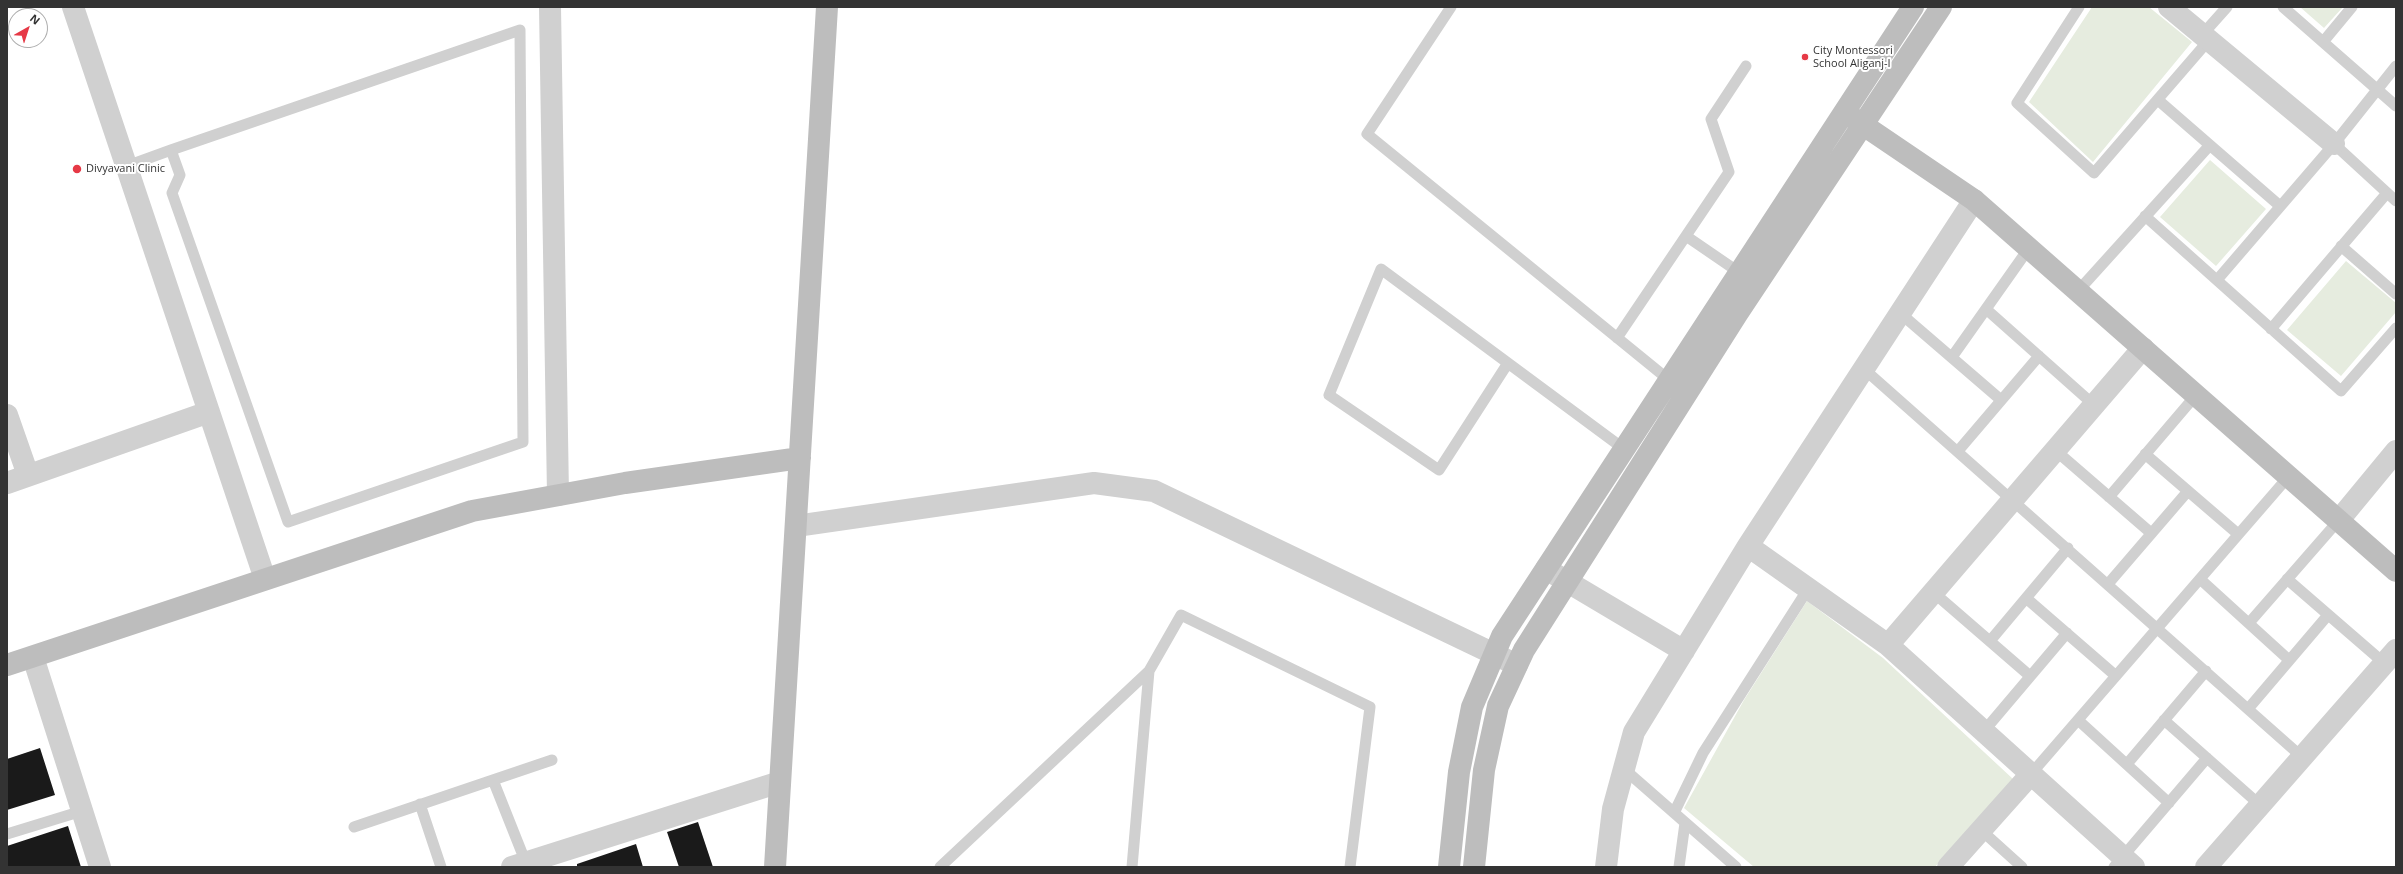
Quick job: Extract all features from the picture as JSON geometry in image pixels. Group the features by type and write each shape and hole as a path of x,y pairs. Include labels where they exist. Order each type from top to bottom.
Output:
{"street":[{"path":"73,7 265,580"},
{"path":"550,7 558,495"},
{"path":"774,867 827,7"},
{"path":"1450,867 1459,772 1472,707 1502,636 1913,7"},
{"path":"1474,867 1484,770 1498,706 1524,650 1737,314 1941,7"},
{"path":"2169,7 2334,144"},
{"path":"1844,112 1974,200 2396,570"},
{"path":"1606,867 1612,809 1634,732 1748,546 1974,200"},
{"path":"1888,645 2143,348"},
{"path":"7,482 209,412"},
{"path":"7,415 28,475"},
{"path":"2339,520 2396,451"},
{"path":"7,665 472,511 625,483 800,458"},
{"path":"796,526 1094,483 1154,491 1517,665"},
{"path":"1748,546 1888,645 2031,774 2124,864"},
{"path":"1546,569 1684,650"},
{"path":"33,657 100,867"},
{"path":"2206,867 2390,657"},
{"path":"1948,867 2031,774"},
{"path":"519,865 780,782"}],"lane":[{"path":"1451,7 1367,134 1669,380"},
{"path":"2079,7 2017,103 2094,173 2158,100 2206,38 2227,7"},
{"path":"2283,7 2396,106"},
{"path":"2323,42 2352,7"},
{"path":"127,166 171,150 520,30 523,442 288,522 172,193 180,175 171,150"},
{"path":"1617,338 1729,172 1711,119 1746,66"},
{"path":"2217,280 2334,144 2396,66"},
{"path":"2158,100 2280,206"},
{"path":"2334,144 2396,201"},
{"path":"2078,290 2210,145"},
{"path":"2271,329 2387,193"},
{"path":"2145,216 2341,391 2396,328"},
{"path":"1686,236 1740,273"},
{"path":"2341,246 2396,294"},
{"path":"1952,357 2030,248"},
{"path":"1508,364 1439,470 1329,395 1381,269 1624,449"},
{"path":"1986,309 2094,405"},
{"path":"1900,313 2001,400"},
{"path":"1958,451 2039,356"},
{"path":"1864,368 2302,757"},
{"path":"2110,497 2196,395"},
{"path":"2055,450 2151,533"},
{"path":"2145,454 2238,534"},
{"path":"2031,774 2289,476"},
{"path":"2108,584 2188,491"},
{"path":"2249,623 2339,520"},
{"path":"1990,641 2068,548"},
{"path":"2200,579 2289,660"},
{"path":"2287,579 2328,615 2390,657"},
{"path":"1674,813 1703,753 1808,589"},
{"path":"1933,592 2030,676"},
{"path":"2026,598 2116,676"},
{"path":"940,867 1149,671 1181,615 1370,707 1350,867"},
{"path":"2248,709 2328,615"},
{"path":"1984,731 2067,633"},
{"path":"1132,867 1149,671"},
{"path":"2127,764 2206,671"},
{"path":"2078,720 2169,803"},
{"path":"2164,720 2260,805"},
{"path":"2124,864 2169,803 2207,758"},
{"path":"354,826 552,760"},
{"path":"1624,769 1736,867"},
{"path":"493,780 519,865"},
{"path":"420,804 441,867"},
{"path":"7,834 82,811"},
{"path":"1679,867 1685,823"},
{"path":"1981,830 2022,867"}],"shaded area":[{"path":"2092,7 2149,7 2192,42 2093,162 2029,102"},
{"path":"2300,7 2343,7 2324,28"},
{"path":"2210,160 2266,209 2216,266 2160,217"},
{"path":"2346,261 2396,303 2396,312 2341,376 2287,330"},
{"path":"1807,601 1883,658 2013,779 1935,867 1754,867 1684,808 1744,700"}],"building":[{"path":"40,748 55,795 7,810 7,759"},
{"path":"698,822 713,867 679,867 667,832"},
{"path":"68,826 81,867 7,867 7,846"},
{"path":"636,844 643,867 577,867 577,864"}],"place":[{"name":"City Montessori School Aliganj-I","path":"1805,57"},
{"name":"Divyavani Clinic","path":"77,169"}]}
